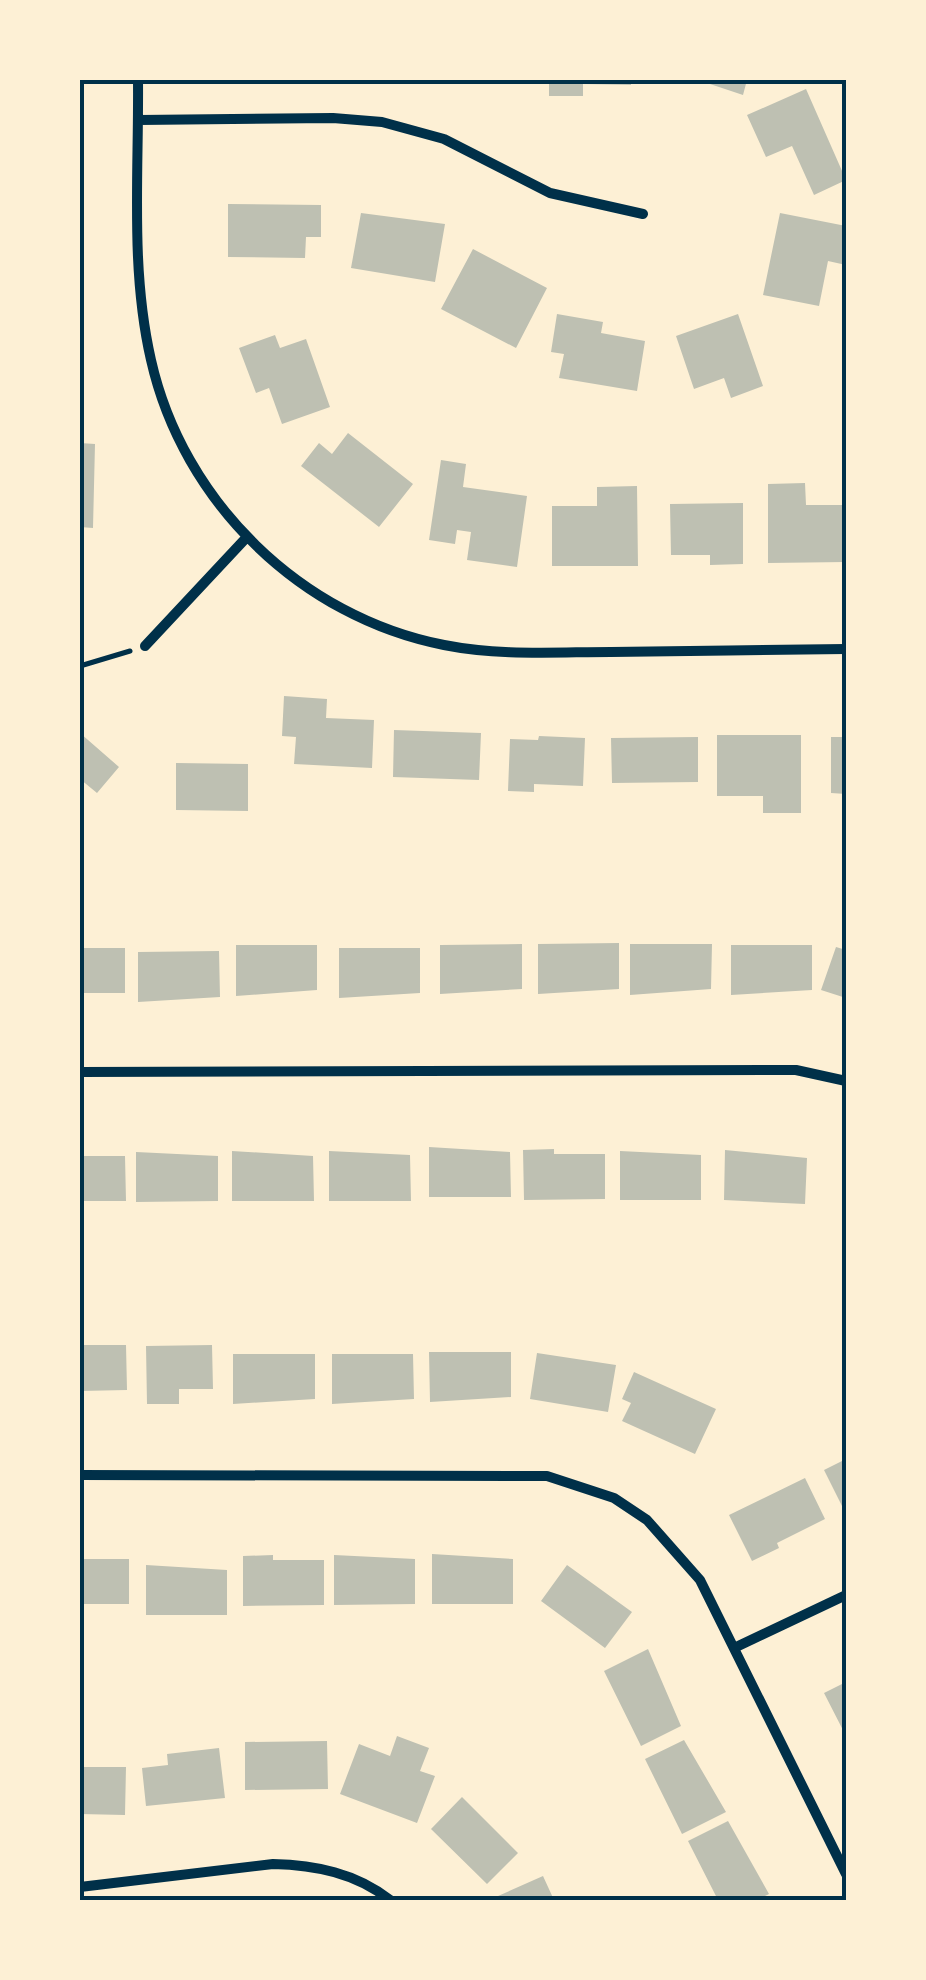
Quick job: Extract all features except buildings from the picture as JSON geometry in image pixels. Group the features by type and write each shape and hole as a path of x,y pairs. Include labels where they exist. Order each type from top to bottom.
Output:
{"street":[{"path":"138,80 140,284 151,362 163,402 195,469 246,538 306,587 390,629 441,644 528,653 846,649"},
{"path":"139,120 333,118 382,122 444,139 550,193 642,214"},
{"path":"145,646 246,538"},
{"path":"80,1072 779,1070 846,1082"},
{"path":"80,1475 547,1476 614,1498 647,1520 700,1580 846,1874"},
{"path":"734,1648 846,1595"},
{"path":"80,1887 273,1864 305,1865 328,1869 390,1900"}],"path":[{"path":"80,666 145,646"}]}
